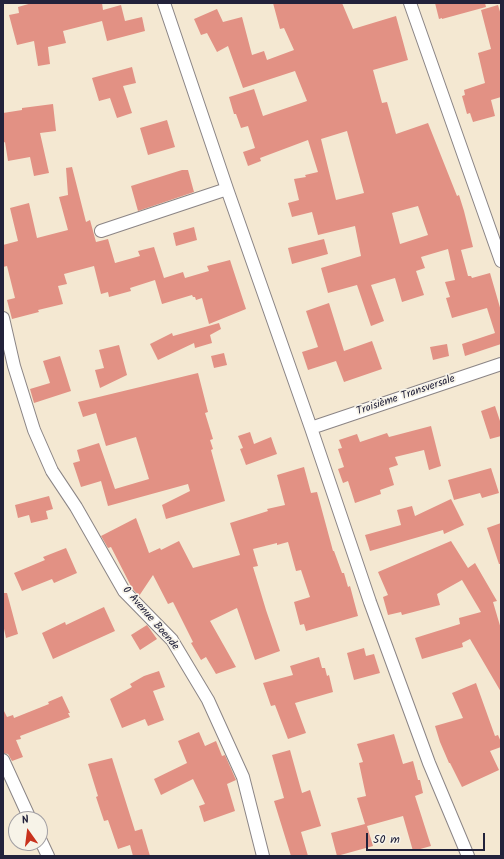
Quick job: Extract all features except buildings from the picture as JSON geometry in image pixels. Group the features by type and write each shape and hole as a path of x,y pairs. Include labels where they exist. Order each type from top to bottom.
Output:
{"street":[{"path":"164,3 370,602 423,748 468,856"},
{"path":"410,3 501,261"},
{"path":"101,230 227,189"},
{"name":"0 Avenue Boende","path":"3,318 14,366 34,430 52,471 76,507 124,591 172,640 208,700 243,778 263,856"},
{"name":"Troisième Transversale","path":"311,428 501,364"},
{"path":"3,760 26,811"}]}
